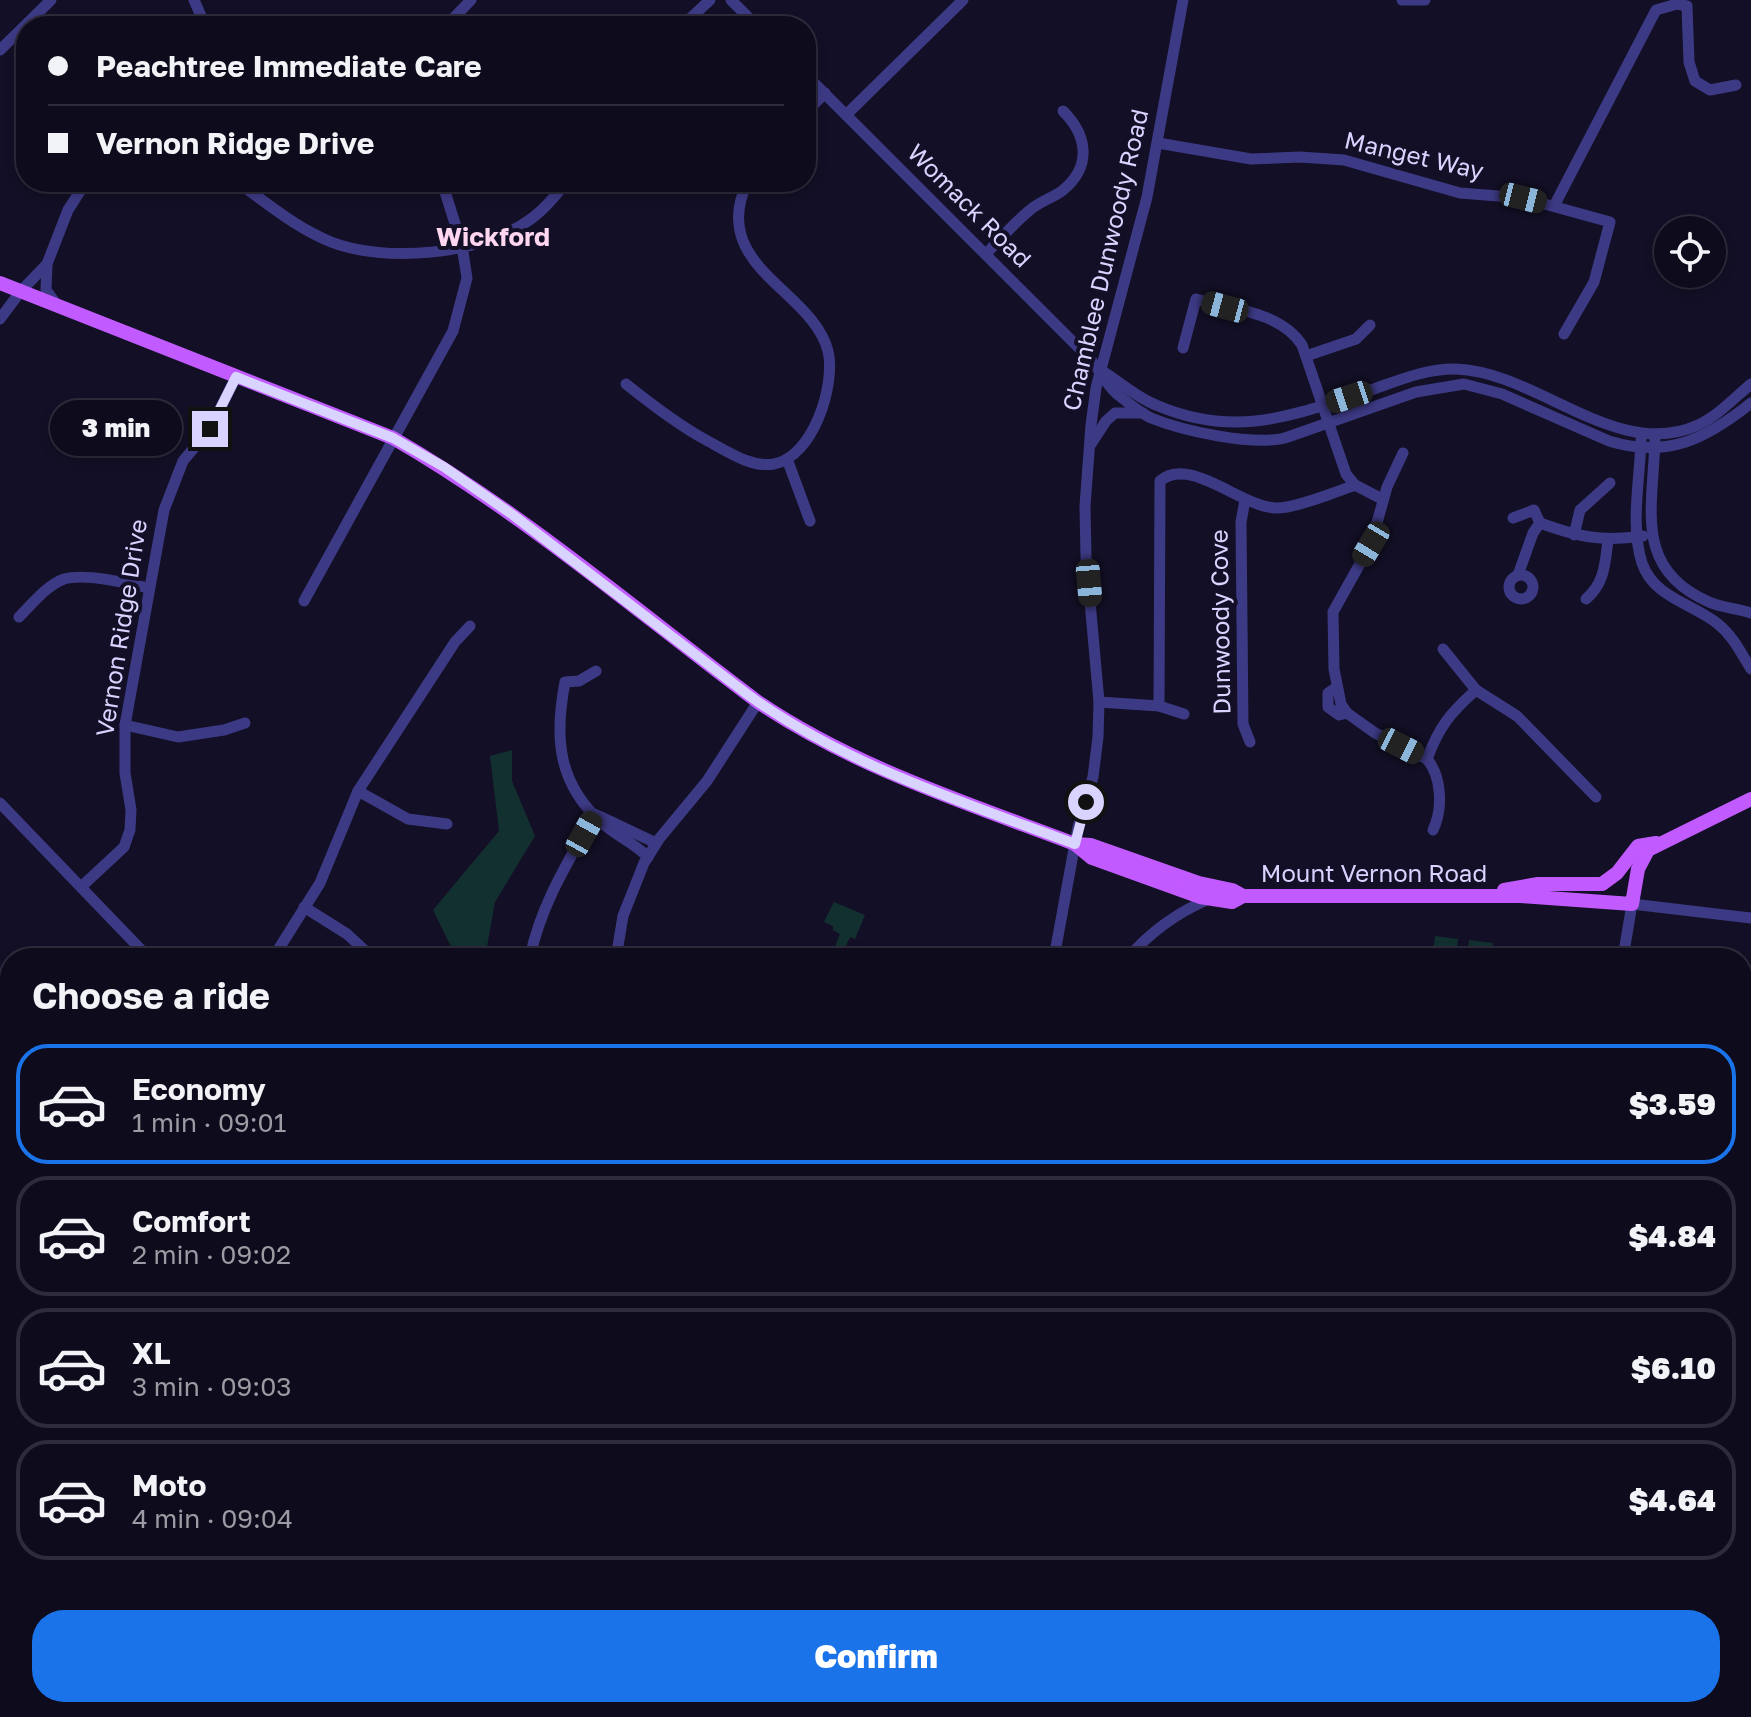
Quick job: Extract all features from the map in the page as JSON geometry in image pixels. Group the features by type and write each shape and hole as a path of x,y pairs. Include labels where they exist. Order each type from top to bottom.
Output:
{"main road":[{"name":"Mount Vernon Road","path":"0,283 236,377 396,434 513,515 758,702 794,724 864,761 1075,844 1091,845 1243,896 1486,896 1632,904"},
{"path":"1632,904 1641,859 1652,847 1751,799"},
{"path":"1486,896 1538,884 1602,884 1617,873 1638,846 1661,843"},
{"path":"1075,844 1092,858 1209,899 1232,902 1243,896"}],"street":[{"path":"35,16 51,0"},
{"path":"456,16 471,0"},
{"path":"693,16 710,0"},
{"path":"731,0 747,16"},
{"path":"846,115 963,0"},
{"name":"Chamblee Dunwoody Road","path":"1056,948 1075,844 1095,764 1099,702 1086,557 1089,447 1101,370 1147,197 1183,0"},
{"path":"1402,0 1425,0"},
{"path":"1554,206 1656,10 1677,4 1687,6 1689,62 1695,81 1710,90 1736,85"},
{"path":"0,50 16,34"},
{"name":"Womack Road","path":"816,84 1101,370"},
{"path":"816,102 825,93"},
{"path":"986,254 1032,207 1064,189 1081,166 1084,150 1082,135 1063,111"},
{"name":"Manget Way","path":"1158,143 1251,159 1300,157 1344,160 1460,193 1523,198 1610,222 1594,282 1564,334"},
{"path":"58,306 46,290 47,264 68,210 80,192"},
{"path":"251,192 307,231 334,243 378,252 420,253 495,237 527,221 559,192"},
{"path":"304,601 453,331 467,278 462,246 445,192"},
{"path":"626,384 694,434 756,464 775,464 800,448 820,415 828,390 831,370 828,353 824,339 809,318 744,244 738,209 744,192"},
{"path":"0,319 47,264"},
{"path":"1183,348 1196,299 1283,325 1297,338 1306,356 1346,474 1355,485 1382,499"},
{"path":"1306,356 1356,339 1370,325"},
{"path":"1101,370 1154,405 1204,420 1250,423 1296,415 1421,374 1454,369 1512,381 1616,428 1655,434 1700,424 1751,384"},
{"path":"1101,370 1112,389 1143,413"},
{"name":"Vernon Ridge Drive","path":"81,887 124,847 130,830 125,725 148,588 170,487 183,461 210,429 236,377"},
{"path":"1089,447 1115,413 1143,413 1204,432 1267,442 1416,392 1464,384 1502,394 1609,441 1655,448 1698,439 1718,429 1751,403"},
{"path":"1641,433 1638,537 1641,560 1652,581 1666,594 1705,615 1726,632 1751,669"},
{"path":"1655,434 1652,535 1663,568 1680,586 1713,604 1751,613"},
{"path":"1403,453 1382,499 1371,544 1333,612 1334,669 1341,704 1347,713 1375,733 1433,765 1441,803 1433,830"},
{"path":"787,459 810,521"},
{"path":"1159,706 1160,481 1168,474 1180,473 1203,479 1254,504 1278,509 1355,485"},
{"path":"1574,535 1580,510 1610,483"},
{"name":"Dunwoody Cove","path":"1245,500 1241,522 1243,724 1250,742"},
{"path":"1513,518 1534,510 1540,523 1574,535 1608,540 1652,535"},
{"path":"1518,575 1533,533 1540,523"},
{"path":"1586,599 1596,591 1604,575 1608,540"},
{"path":"19,617 45,591 65,579 90,578 148,588"},
{"path":"279,948 320,883 358,791 455,642 470,626"},
{"path":"1443,649 1476,690 1517,716 1596,797"},
{"path":"596,671 579,681 565,682 560,705 564,772 574,792 602,824 648,857"},
{"path":"1427,759 1441,725 1476,690"},
{"path":"618,948 623,916 648,857 707,781 758,702"},
{"path":"1099,702 1159,706 1184,714"},
{"path":"125,725 178,737 224,730 245,723"},
{"path":"358,791 408,819 447,824"},
{"path":"0,803 139,948"},
{"path":"595,814 656,843"},
{"path":"532,948 545,909 595,814"},
{"path":"1178,889 1183,899 1183,911"},
{"path":"1138,948 1160,926 1209,899"},
{"path":"1625,948 1632,904"},
{"name":"Mount Vernon Road","path":"1632,904 1751,918"},
{"path":"304,907 347,934 362,948"}],"green space":[{"path":"512,750 512,781 535,836 495,902 487,948 452,948 433,910 499,831 490,756"},
{"path":"834,902 865,915 855,939 850,937 845,948 834,948 840,934 824,922"},
{"path":"1435,936 1458,939 1457,948 1433,948"},
{"path":"1469,940 1493,943 1492,948 1468,948"}],"district":[{"name":"Wickford","path":"493,237"}],"route":[{"path":"210,429 236,377 393,438 444,467 513,515 747,694 818,738 904,778 1075,844 1086,802"}]}
